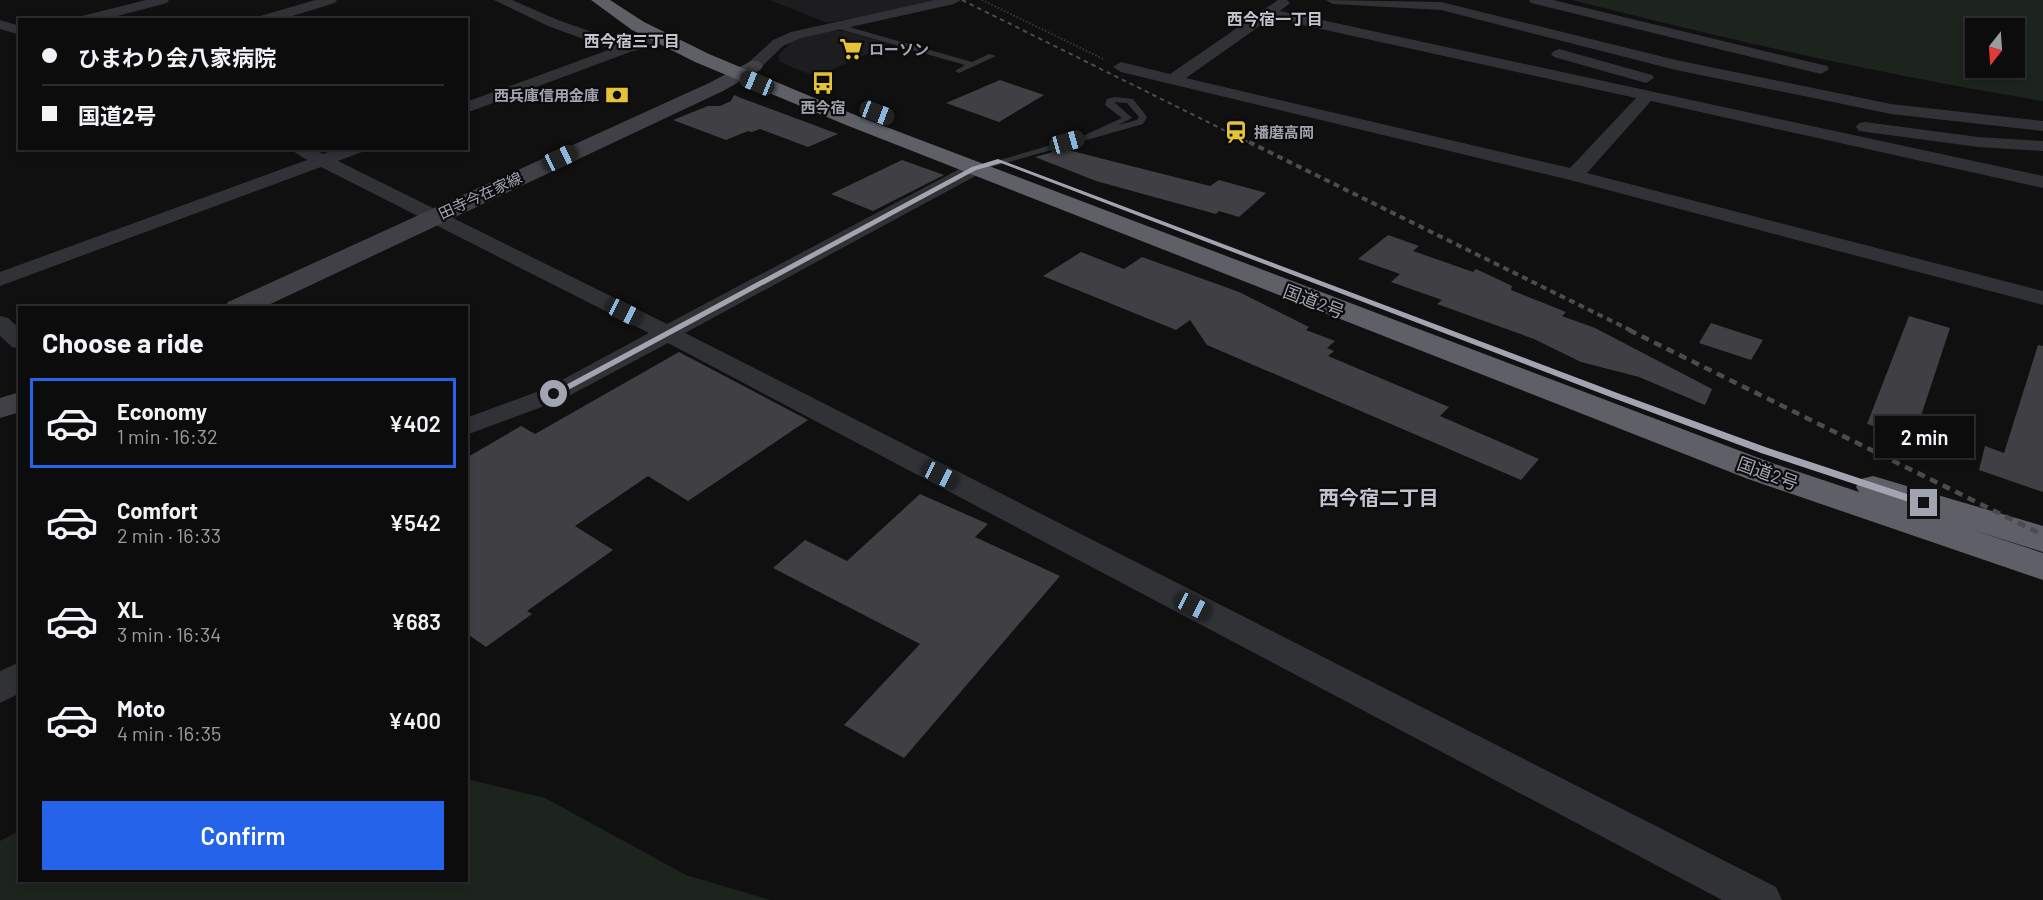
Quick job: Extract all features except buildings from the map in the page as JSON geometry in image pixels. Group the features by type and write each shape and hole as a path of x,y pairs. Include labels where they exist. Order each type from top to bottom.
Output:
{"highway":[{"name":"国道2号","path":"599,0 638,26 663,39 1001,161 1627,400 1765,450 1968,517 2043,539"},
{"name":"国道2号","path":"626,0 745,70 974,169 1760,471 2043,567"}],"main road":[{"name":"田寺今在家線","path":"242,306 745,70"},
{"path":"0,409 18,402"}],"street":[{"path":"86,5 104,16 162,0"},
{"path":"269,18 330,0"},
{"path":"501,0 625,49"},
{"path":"745,70 778,43 796,35 954,0"},
{"path":"1173,79 1286,0"},
{"path":"1333,0 1441,6 1676,65 1891,109 2043,126"},
{"path":"1394,3 1472,0"},
{"path":"1536,0 1821,69"},
{"path":"1268,13 2043,182"},
{"path":"0,24 18,32"},
{"path":"0,40 18,34"},
{"path":"468,107 625,49 663,39"},
{"path":"1546,51 1693,91 1847,124 1978,142 2043,146"},
{"path":"1121,67 1574,175 2043,298"},
{"path":"1574,175 1647,96"},
{"path":"301,150 667,333 1762,900"},
{"path":"0,279 351,150"},
{"path":"468,426 554,394 974,169"},
{"path":"0,323 18,340"},
{"path":"0,689 18,676"}],"lane":[{"path":"835,25 972,65"},
{"path":"959,71 992,56"},
{"path":"974,169 1140,122 1143,117 1130,101 1115,99 1110,101 1109,105 1128,118 1089,135"}],"path":[{"path":"982,0 1121,67"}],"shaded area":[{"path":"769,0 938,0 828,23"},
{"path":"1572,0 2043,0 2043,101 1866,68 1748,43"},
{"path":"828,31 845,31 889,44 816,77 780,62 778,55 794,40"},
{"path":"468,779 545,798 686,875 770,900 0,900 0,841 18,832 18,882 468,882"}],"railway":[{"path":"962,0 1252,144"},
{"path":"1249,142 1632,331"},
{"path":"1629,330 2043,535"}],"place":[{"name":"ローソン","path":"851,49"},
{"name":"西今宿","path":"823,83"},
{"name":"西兵庫信用金庫","path":"617,95"},
{"name":"播磨高岡","path":"1236,132"}],"district":[{"name":"西今宿一丁目","path":"1275,18"},
{"name":"西今宿三丁目","path":"632,40"},
{"name":"西今宿二丁目","path":"1379,497"}],"route":[{"path":"554,394 974,169 1001,161 1617,396 1765,450 1924,503"}]}
